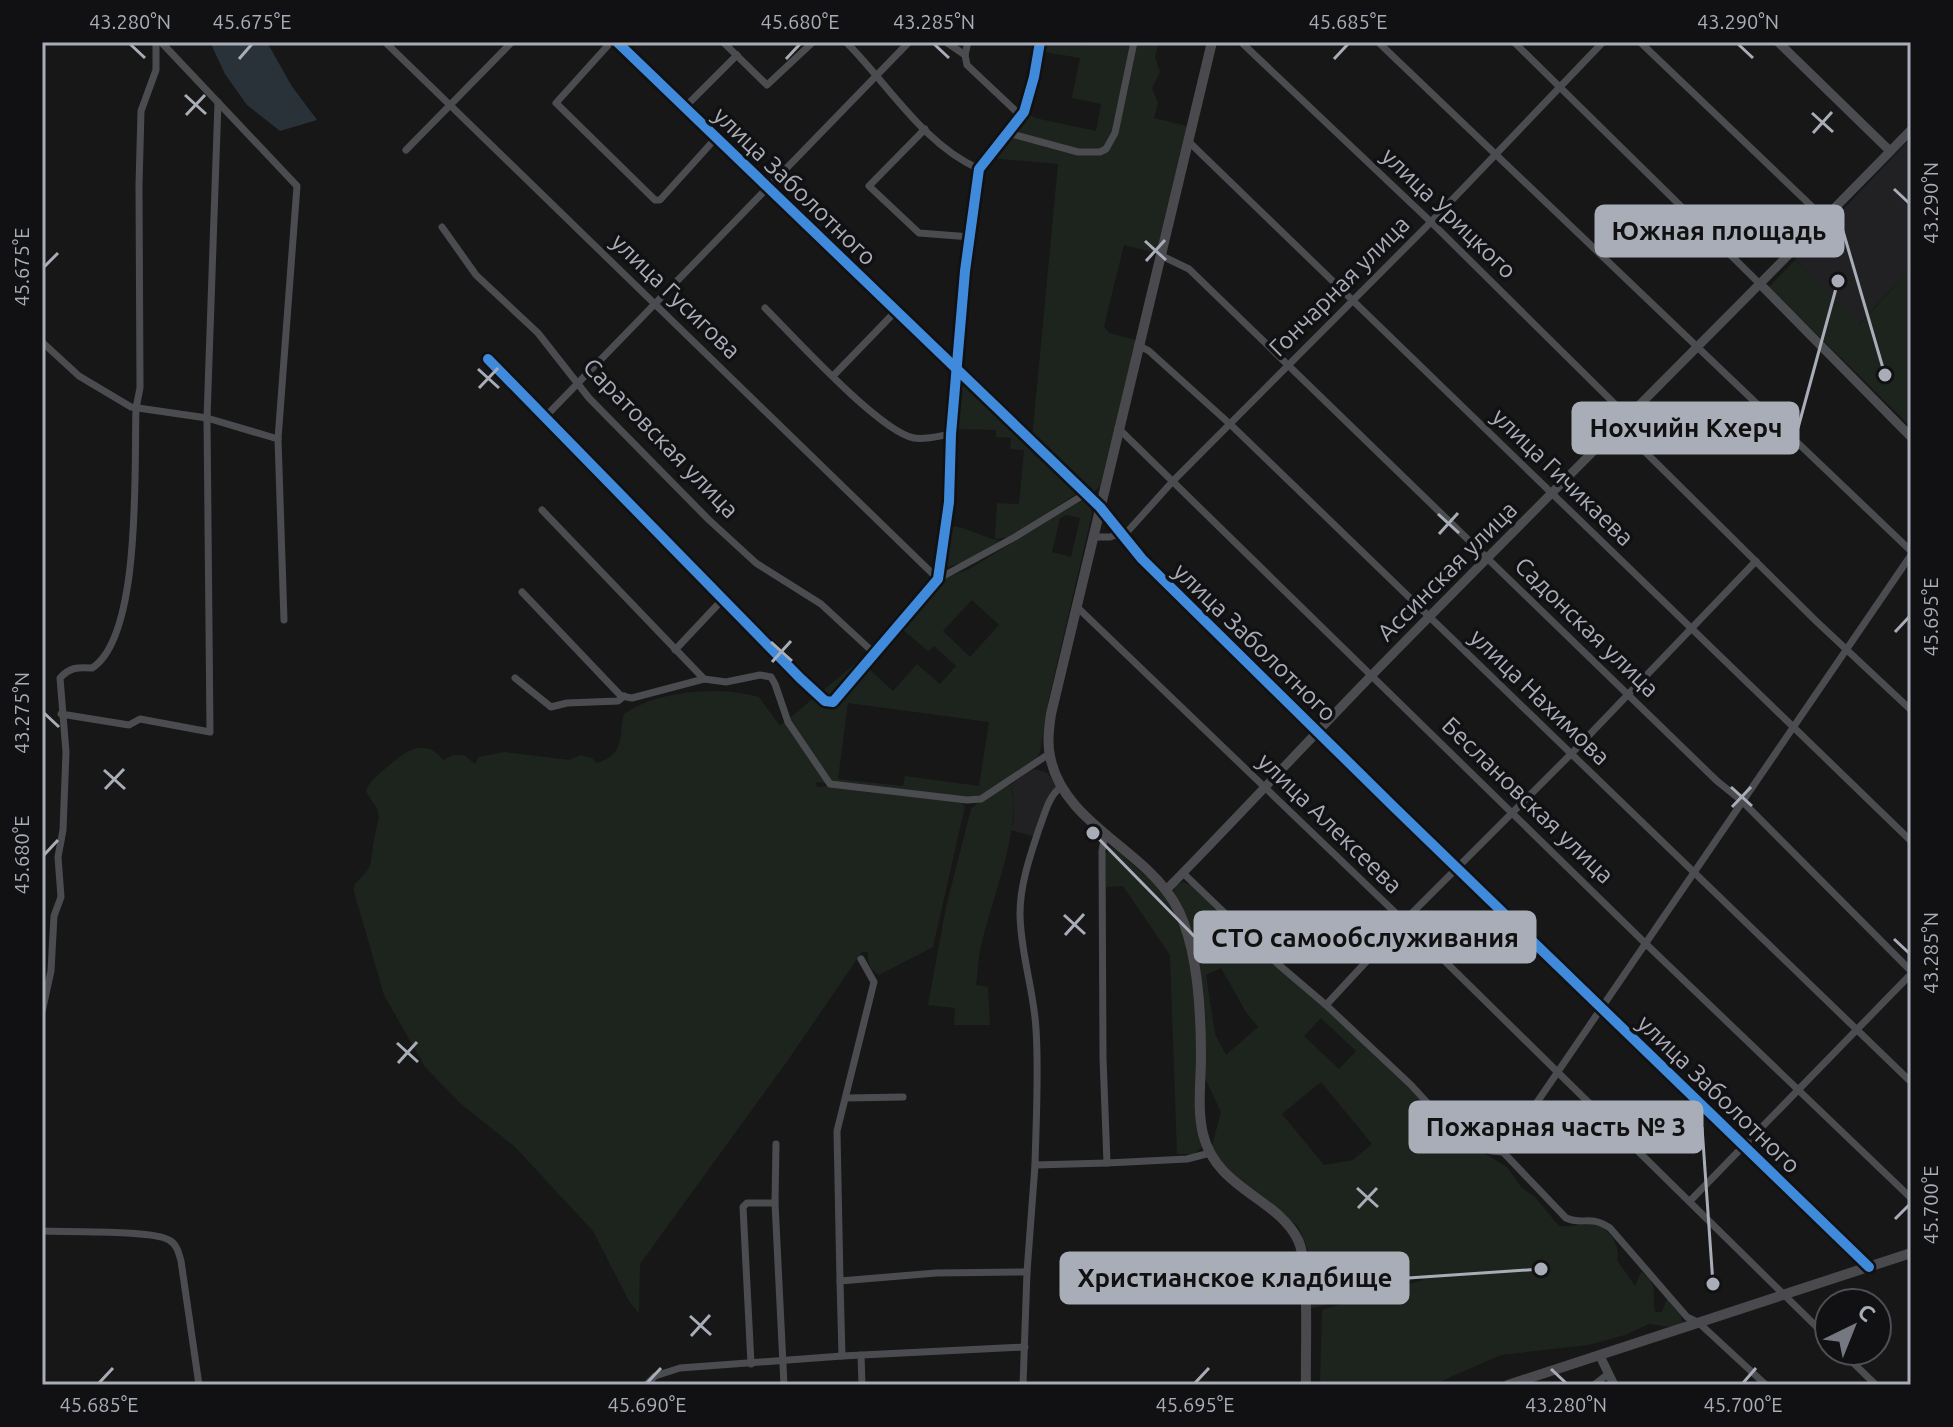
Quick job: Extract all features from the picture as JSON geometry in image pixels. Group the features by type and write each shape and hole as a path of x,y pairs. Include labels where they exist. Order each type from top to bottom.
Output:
{"main road":[{"path":"1212,42 1051,714 1049,754 1062,786 1105,833 1166,890 1175,903 1194,965 1201,1054 1202,1133 1210,1153 1229,1178 1280,1218 1297,1238 1304,1263 1306,1385"},
{"path":"1508,1385 1911,1253"}],"street":[{"path":"159,42 297,186 278,439 284,620"},
{"path":"42,1012 51,971 54,916 61,897 58,857 63,830 66,752 60,678 67,670 92,668 108,654 129,589 136,408 140,388 141,111 156,70 159,42"},
{"name":"улица Гусигова","path":"385,42 938,579"},
{"path":"406,150 512,42"},
{"path":"614,42 556,103 655,200 660,200 715,139"},
{"name":"улица Заболотного","path":"614,42 1100,507 1142,559 1869,1267"},
{"path":"723,42 769,85 813,42"},
{"path":"846,42 925,129 962,161 979,169"},
{"path":"546,416 909,42"},
{"path":"946,42 965,55"},
{"path":"968,42 965,55 967,65 1021,116"},
{"path":"938,579 949,502 955,367 979,169 1021,116 1029,98 1040,42"},
{"path":"1008,133 1078,152 1106,149 1115,133 1134,42"},
{"name":"улица Урицкого","path":"1241,42 1431,222 1627,416"},
{"path":"1378,42 1911,553 1503,1152"},
{"path":"1514,42 1911,437"},
{"name":"Гончарная улица","path":"1122,535 1431,222 1603,42"},
{"path":"1640,42 1825,219"},
{"path":"1778,42 1890,151"},
{"path":"684,108 737,55"},
{"path":"61,714 129,725 140,719 210,732 207,418 218,102"},
{"path":"925,129 869,186 919,233 971,237"},
{"name":"Ассинская улица","path":"1166,890 1372,675 1911,130"},
{"name":"улица Гичикаева","path":"1188,141 1911,841"},
{"name":"Саратовская улица","path":"442,227 476,275 538,333 589,398 708,519 756,563 821,604 874,653"},
{"name":"Садонская улица","path":"1160,255 1189,269 1717,781 1742,801 1911,972"},
{"path":"765,308 833,376 899,433 929,438 951,434"},
{"path":"833,376 895,312"},
{"path":"42,342 79,376 136,408 207,418 278,439"},
{"name":"улица Нахимова","path":"1138,345 1149,351 1231,425 1911,1082"},
{"path":"488,359 825,701 837,699 938,579 1085,494"},
{"path":"1618,425 1911,710"},
{"name":"Беслановская улица","path":"1118,428 1911,1198"},
{"path":"542,510 704,679"},
{"path":"1093,537 1122,535"},
{"path":"1326,1005 1404,921 1571,754 1756,561"},
{"path":"522,592 624,696 632,698 704,679 726,682 760,675 771,677 788,722 830,784 981,799 1049,754"},
{"path":"675,650 723,599"},
{"name":"улица Алексеева","path":"1077,607 1404,921 1813,1323"},
{"path":"515,678 551,707 567,703 618,701 624,696"},
{"path":"1023,1385 1038,1079 1033,995 1026,966 1020,903 1050,800 1062,786"},
{"path":"1105,833 1102,851 1103,1058 1107,1163"},
{"path":"1183,873 1411,1085 1447,1124 1477,1145 1503,1152 1566,1218 1573,1222 1598,1220 1610,1228 1687,1317 1699,1323 1766,1385"},
{"path":"42,914 54,916"},
{"path":"842,1356 837,1131 874,982 861,959"},
{"path":"1690,1201 1911,972"},
{"path":"846,1098 903,1097"},
{"path":"776,1144 775,1203 784,1385"},
{"path":"1035,1165 1187,1159 1210,1153"},
{"path":"751,1364 743,1207 746,1203 775,1203"},
{"path":"42,1231 129,1234 169,1239 177,1248 181,1261 199,1385"},
{"path":"840,1281 936,1273 1027,1272"},
{"path":"646,1385 655,1376 680,1368 1025,1347"},
{"path":"861,1355 862,1385"},
{"path":"1594,1385 1611,1382 1600,1356"},
{"path":"1857,1367 1876,1385"},
{"path":"657,1385 661,1375"}],"shaded area":[{"path":"210,42 267,42 291,85 317,120 280,131 247,105 225,74"},
{"path":"1044,42 1085,46 1086,42 1159,42 1155,57 1160,72 1152,88 1158,103 1154,118 1187,126 1156,253 1124,245 1104,326 1109,333 1136,340 1100,486 1093,493 1032,439 1058,164 991,158 1029,114 1035,118 1096,131 1101,104 1072,98 1080,58 1044,52"},
{"path":"1911,138 1911,268 1859,324 1795,260"},
{"path":"1795,260 1860,324 1911,268 1911,427 1769,287"},
{"path":"965,385 1076,494 1011,537 995,539 997,503 1019,504 1024,450 1010,449 1011,438 996,437 996,430 954,429 957,389"},
{"path":"1083,500 1090,504 1092,514 1049,698 1040,752 1035,760 981,795 972,797 816,782 817,787 960,802 965,806 933,947 879,975 870,965 868,952 862,952 640,1264 639,1313 629,1301 593,1231 515,1147 461,1104 425,1067 384,995 354,892 354,885 370,865 378,819 378,811 366,792 367,788 400,756 422,748 436,753 443,760 453,755 464,755 475,764 479,757 504,752 570,760 580,755 597,763 617,750 624,714 654,700 690,692 727,692 759,697 780,726 873,649 883,646 941,580 969,569","holes":["1066,515 1080,518 1071,557 1052,552 1060,518","972,600 999,625 970,657 943,631","902,629 928,651 934,646 956,666 940,684 917,664 893,691 868,668","848,703 989,722 979,786 905,776 903,786 838,779"]},
{"path":"952,526 1000,541 969,560 948,567 944,564"},
{"path":"1033,769 1046,772 1057,785 1036,837 1011,830 1014,820 1010,785"},
{"path":"1010,785 1013,819 1010,840 981,947 976,985 988,987 990,1025 954,1025 955,1008 928,1005 946,907 971,809"},
{"path":"1110,847 1122,854 1169,900 1182,927 1190,956 1197,1021 1201,1148 1194,1154 1177,1154 1170,955 1123,886 1106,887 1105,855"},
{"path":"1183,882 1193,886 1431,1109 1448,1131 1507,1167 1522,1188 1535,1197 1559,1226 1593,1224 1609,1233 1615,1243 1617,1260 1635,1286 1641,1272 1650,1280 1654,1290 1655,1312 1662,1312 1667,1299 1683,1322 1670,1327 1649,1324 1625,1335 1588,1345 1501,1355 1432,1385 1320,1385 1322,1310 1423,1280 1423,1277 1310,1309 1309,1253 1298,1226 1239,1182 1220,1161 1212,1146 1221,1112 1205,1078 1197,965 1174,891 1176,885","holes":["1221,968 1258,1027 1226,1055 1215,1034 1206,975","1321,1018 1356,1051 1339,1069 1304,1036","1321,1082 1372,1144 1353,1160 1324,1165 1282,1114"]}],"cycle path":[{"path":"617,42 1100,507 1142,559 1869,1267"},
{"path":"488,359 800,678 825,701 833,702 938,579 949,502 951,434 965,271 979,169 1024,112 1040,42"}],"place":[{"name":"Нохчийн Кхерч","path":"1838,281"},
{"name":"Южная площадь","path":"1885,375"},
{"name":"СТО самообслуживания","path":"1093,833"},
{"name":"Христианское кладбище","path":"1541,1269"},
{"name":"Пожарная часть № 3","path":"1713,1284"}]}
